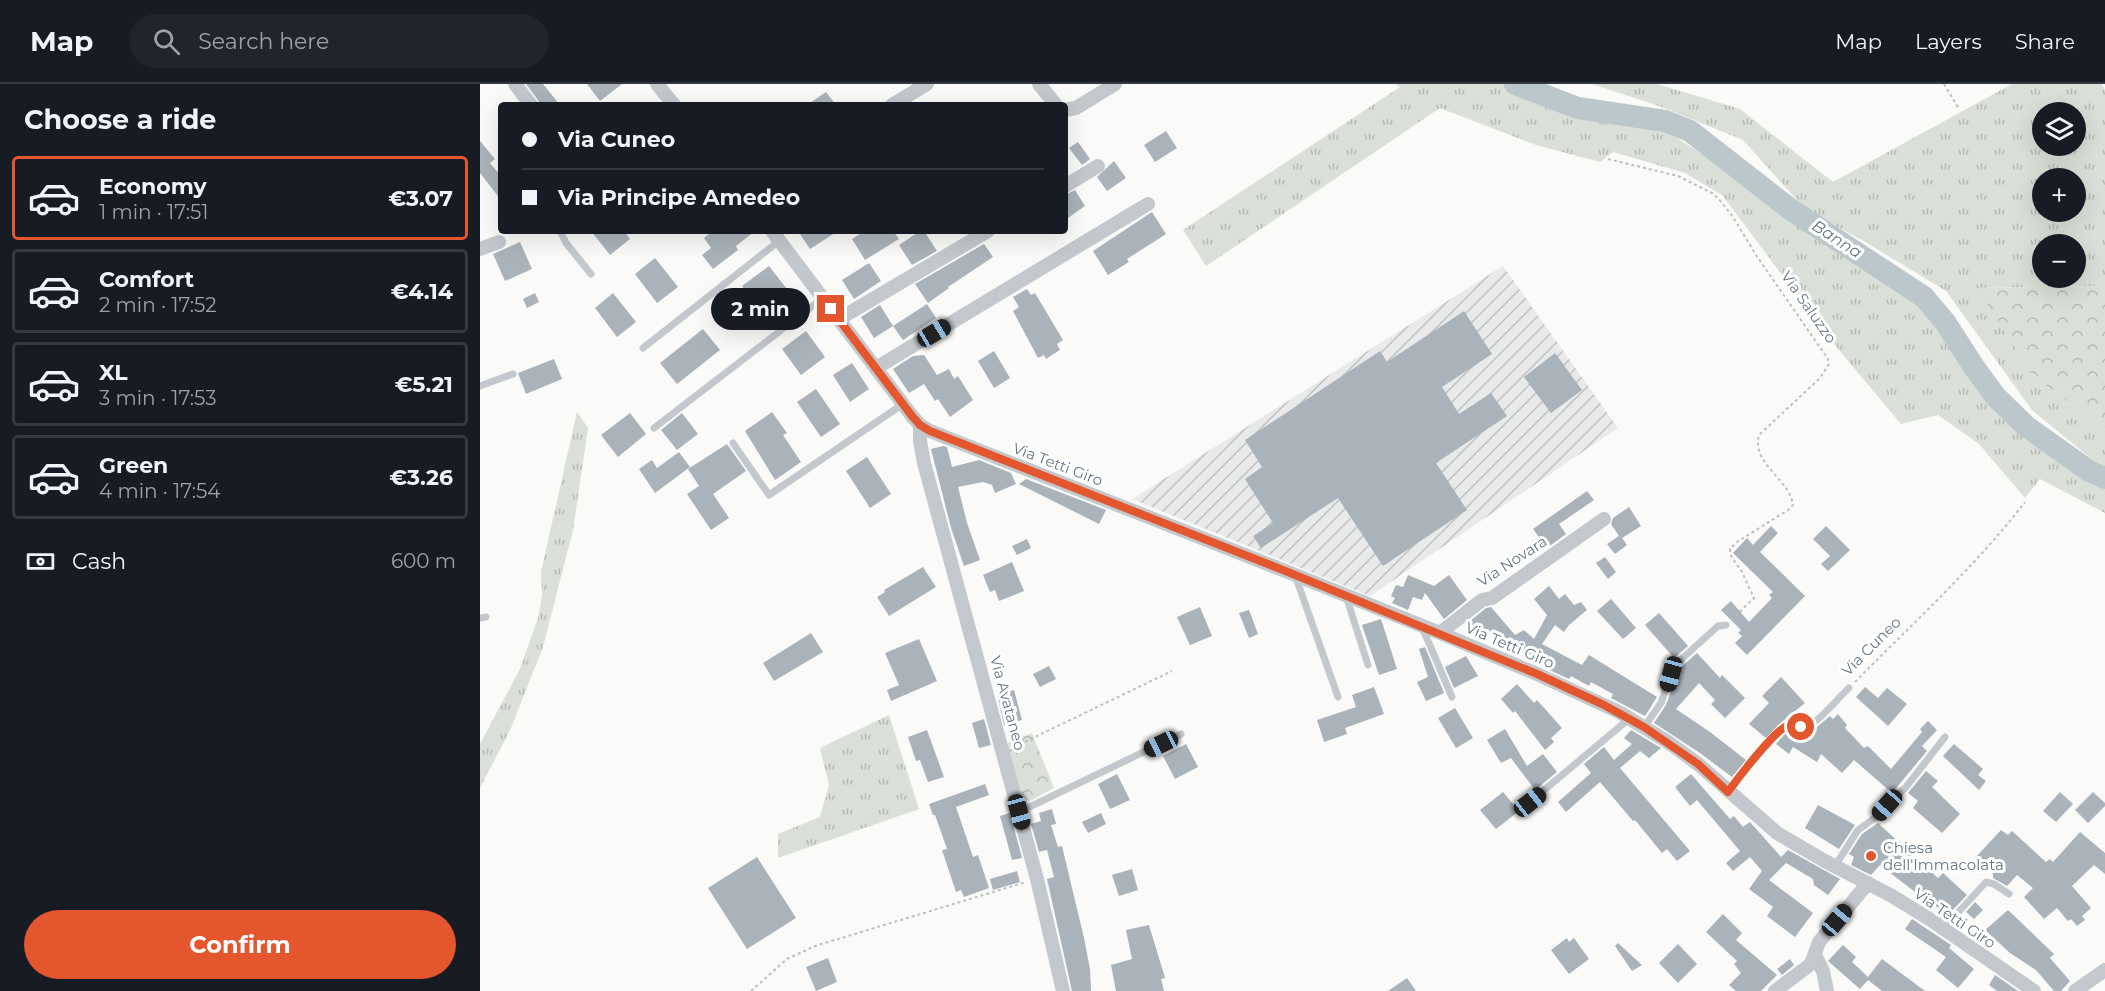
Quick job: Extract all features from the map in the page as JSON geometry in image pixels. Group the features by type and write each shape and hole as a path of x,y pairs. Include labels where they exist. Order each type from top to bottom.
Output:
{"street":[{"path":"515,84 529,102"},
{"path":"657,84 672,102"},
{"path":"897,102 927,84"},
{"path":"1039,84 1054,102"},
{"path":"1068,109 1076,108 1114,84"},
{"path":"1068,184 1098,166"},
{"path":"876,368 1148,204"},
{"path":"839,319 983,234"},
{"path":"775,236 920,425"},
{"path":"480,249 499,242"},
{"name":"Via Tetti Giro","path":"920,425 930,431 1440,633 1537,674 1630,718 1698,764 1777,833 1868,883 1943,929 2034,991"},
{"name":"Via Avataneo","path":"920,425 924,463 1004,752 1063,991"},
{"name":"Via Novara","path":"1440,633 1482,600 1492,597 1604,519"},
{"path":"1775,991 1805,970 1815,955 1819,942 1868,883"},
{"path":"1815,955 1823,971 1827,991"},
{"path":"2075,991 2105,970"}],"lane":[{"path":"562,234 591,274"},
{"path":"643,348 775,236"},
{"path":"654,428 823,298"},
{"path":"480,386 513,374"},
{"path":"733,443 769,495 903,404"},
{"path":"1294,574 1338,697"},
{"path":"1346,595 1368,665"},
{"path":"1644,727 1661,703 1678,661 1718,626 1726,625"},
{"path":"1422,626 1452,697"},
{"name":"Via Cuneo","path":"1728,792 1747,767 1782,729 1788,725 1794,724 1801,727 1813,723 1849,688"},
{"path":"1530,802 1630,718"},
{"path":"1019,812 1181,734"},
{"path":"1835,866 1857,830 1876,817 1906,787 1945,737"},
{"path":"1943,929 1986,882 1994,884 2009,894"}],"path":[{"path":"1944,84 1959,110"},
{"name":"Via Saluzzo","path":"1608,159 1678,176 1718,198 1828,359 1829,364 1820,378 1759,435 1757,445 1760,454 1790,495 1792,505 1730,549 1731,556 1742,572 1754,598 1726,625"},
{"name":"Via Cuneo","path":"1849,688 2003,530 2025,502"},
{"path":"1004,752 1172,671"},
{"path":"751,991 787,958 815,946 1037,879"}],"shaded area":[{"path":"1503,266 1618,428 1370,596 1132,499"}],"green space":[{"path":"1396,84 1507,84 1583,114 1666,131 1761,192 1811,234 1889,278 1939,323 1981,385 2024,439 2088,480 2105,487 2105,513 2040,479 2025,498 1979,444 1938,415 1901,424 1838,349 1722,195 1685,173 1613,152 1600,162 1536,145 1440,108 1206,266 1183,230 1400,87"},
{"path":"1592,84 1657,84 1740,109 1833,182 2012,84 2102,84 2105,90 2105,286 2086,286 2086,234 2032,234 2032,287 1978,288 2032,375 2105,430 2105,467 2099,465 2032,410 1946,291 1862,240 1806,210 1743,140 1659,106"},
{"path":"2105,286 2105,430 2032,375 1977,288"},
{"path":"577,412 588,428 573,530 543,647 511,728 480,788 480,744 520,669 538,618 542,595 541,572"},
{"path":"889,715 919,809 778,858 778,834 820,817 829,785 820,748"},
{"path":"1032,733 1054,788 1030,801 1021,797 1005,744"}],"building":[{"path":"526,84 543,84 558,102 539,102"},
{"path":"587,84 622,84 600,101"},
{"path":"826,92 834,102 811,102"},
{"path":"1166,131 1177,148 1155,162 1144,145"},
{"path":"480,141 495,159 490,163 498,172 498,196 480,173"},
{"path":"1078,142 1090,159 1082,165 1069,148"},
{"path":"1114,161 1126,178 1107,191 1097,177"},
{"path":"1075,190 1085,206 1068,218 1068,194"},
{"path":"1152,212 1166,234 1127,259 1129,262 1108,275 1093,251"},
{"path":"593,234 626,234 630,239 610,255"},
{"path":"709,234 751,234 736,246 738,250 713,269 702,255 711,248 704,238"},
{"path":"800,234 833,234 810,249"},
{"path":"860,234 895,234 899,239 865,260 852,239"},
{"path":"916,234 926,234 937,251 912,265 899,245"},
{"path":"520,242 532,269 505,281 493,254"},
{"path":"984,244 993,257 928,303 915,284"},
{"path":"655,258 678,287 657,303 635,274"},
{"path":"869,263 881,281 854,299 842,280"},
{"path":"769,266 787,289 773,299 776,302 751,321 739,304 749,296 742,286"},
{"path":"1027,289 1031,295 1035,293 1063,340 1057,344 1060,350 1046,359 1044,355 1038,358 1013,311 1019,307 1013,297"},
{"path":"535,293 539,302 527,308 523,299"},
{"path":"613,293 636,322 617,337 595,308"},
{"path":"927,304 936,318 903,340 893,326"},
{"path":"880,305 893,326 874,338 861,317"},
{"path":"1464,311 1492,354 1442,387 1459,414 1491,393 1507,416 1436,463 1467,510 1383,566 1338,498 1261,548 1253,536 1273,523 1245,479 1262,467 1245,440 1380,351 1387,362"},
{"path":"703,329 720,350 677,384 660,363"},
{"path":"806,331 825,357 801,375 782,349"},
{"path":"994,351 1010,378 994,388 978,361"},
{"path":"1555,353 1582,390 1551,413 1524,377"},
{"path":"924,355 937,375 949,369 954,379 958,376 973,400 950,417 938,399 935,401 924,384 909,393 893,369 913,356"},
{"path":"554,359 562,379 526,394 518,373"},
{"path":"852,363 869,389 850,402 833,375"},
{"path":"816,389 840,424 821,437 797,402"},
{"path":"772,412 787,433 783,435 801,462 775,480 745,431"},
{"path":"630,413 646,434 618,457 601,435"},
{"path":"682,413 698,434 677,450 661,430"},
{"path":"727,444 746,471 713,494 729,518 711,530 687,494 699,486 688,469"},
{"path":"947,447 952,467 979,460 1011,473 1016,484 995,493 992,485 983,482 958,487 980,560 964,566 951,528 931,449"},
{"path":"679,452 690,467 655,493 639,469 652,460 657,468"},
{"path":"867,457 891,494 870,508 846,471"},
{"path":"1026,479 1106,510 1099,524 1019,484"},
{"path":"1587,491 1594,500 1559,524 1566,534 1547,548 1533,529"},
{"path":"1629,507 1641,526 1622,538 1627,545 1615,554 1607,544 1619,536 1611,524 1613,518"},
{"path":"1771,526 1778,533 1760,552 1805,596 1747,655 1735,643 1742,636 1738,633 1741,630 1721,610 1731,601 1749,622 1772,598 1769,595 1773,592 1733,553 1747,538 1753,545"},
{"path":"1826,526 1850,550 1828,571 1821,564 1830,556 1813,539"},
{"path":"1027,539 1031,548 1017,555 1012,546"},
{"path":"1605,557 1616,572 1608,579 1596,563"},
{"path":"1012,562 1024,591 999,601 995,590 990,592 983,575"},
{"path":"923,567 936,587 889,616 877,597 885,592 884,590"},
{"path":"1408,575 1434,586 1449,575 1467,600 1444,619 1425,593 1422,600 1413,597 1408,610 1392,603 1395,598 1391,596 1396,585 1403,587"},
{"path":"1549,586 1559,599 1565,594 1574,605 1581,602 1587,610 1564,632 1555,625 1542,644 1582,665 1589,655 1657,697 1645,716 1611,698 1613,694 1591,682 1589,686 1571,676 1569,679 1532,662 1508,641 1503,646 1488,629 1484,632 1478,625 1474,627 1469,622 1486,608 1491,607 1515,635 1524,630 1534,639 1547,615 1534,599"},
{"path":"1611,599 1636,628 1623,639 1597,611"},
{"path":"1200,607 1212,636 1190,645 1177,617"},
{"path":"1249,610 1258,634 1249,638 1239,613"},
{"path":"1659,613 1688,646 1674,658 1645,625"},
{"path":"1381,619 1397,669 1379,675 1362,625"},
{"path":"811,633 823,652 774,681 763,663"},
{"path":"919,639 937,681 891,701 887,690 899,685 885,653"},
{"path":"1425,647 1444,693 1426,701 1417,682 1428,677 1419,649"},
{"path":"1697,653 1720,678 1722,675 1745,698 1725,718 1711,704 1715,700 1699,683 1676,709 1746,760 1732,777 1654,723 1666,705 1679,669"},
{"path":"1466,656 1478,676 1454,688 1445,667"},
{"path":"1049,666 1056,679 1040,687 1033,674"},
{"path":"1781,677 1805,703 1766,738 1749,724 1769,703 1762,696"},
{"path":"1517,684 1534,703 1537,700 1562,728 1551,738 1554,742 1545,750 1515,711 1513,713 1501,699"},
{"path":"1374,687 1384,714 1345,728 1347,734 1324,742 1317,720 1356,707 1352,695"},
{"path":"1865,687 1878,698 1887,688 1907,704 1888,726 1856,697"},
{"path":"1014,690 1022,720 1004,725 997,694"},
{"path":"1455,708 1473,738 1456,748 1438,718"},
{"path":"1838,714 1847,725 1845,728 1864,748 1868,746 1891,769 1922,732 1920,729 1928,721 1937,730 1922,746 1927,751 1892,793 1854,760 1842,773 1821,754 1817,762 1793,747 1789,754 1776,744 1790,732 1802,741 1808,732 1830,716 1833,719"},
{"path":"984,719 991,745 979,748 972,723"},
{"path":"1505,729 1527,766 1543,754 1557,772 1535,790 1511,758 1501,763 1487,740"},
{"path":"927,730 944,777 928,782 920,760 916,761 908,737"},
{"path":"1631,730 1661,748 1649,758 1640,751 1620,768 1690,851 1677,861 1667,849 1662,853 1600,782 1566,812 1558,802 1591,773 1584,764 1604,747 1614,760 1632,744 1624,738"},
{"path":"1186,744 1198,767 1175,779 1163,756"},
{"path":"1954,744 1983,769 1978,775 1986,781 1979,790 1943,756"},
{"path":"1926,771 1938,781 1932,787 1960,814 1942,833 1913,808 1918,801 1908,793"},
{"path":"1117,774 1130,800 1110,809 1098,784"},
{"path":"1691,774 1730,819 1734,816 1743,827 1750,822 1781,857 1788,850 1840,879 1828,895 1814,885 1813,879 1786,863 1769,880 1813,913 1795,937 1767,916 1773,907 1749,889 1762,871 1750,857 1733,871 1726,863 1740,851 1697,800 1690,806 1675,787"},
{"path":"985,784 989,795 956,807 973,857 978,855 989,888 964,897 961,890 956,892 942,850 947,849 929,804"},
{"path":"1503,792 1519,811 1496,829 1480,810"},
{"path":"2060,792 2073,804 2056,822 2043,811"},
{"path":"2093,792 2105,803 2105,806 2088,823 2075,810"},
{"path":"1818,805 1855,825 1839,849 1805,828"},
{"path":"1052,809 1056,824 1051,825 1058,847 1062,846 1084,938 1090,969 1091,991 1072,991 1047,879 1054,877 1047,850 1039,852 1031,824 1041,821 1039,813"},
{"path":"1010,813 1022,858 1012,860 1000,816"},
{"path":"1101,813 1106,824 1088,833 1082,822"},
{"path":"1878,823 1938,878 1943,873 1967,895 1947,916 1918,890 1915,892 1880,865 1871,875 1851,865 1854,857 1849,854 1862,834"},
{"path":"2001,830 2008,835 2012,831 2046,862 2050,859 2053,862 2080,832 2105,853 2105,874 2094,865 2072,886 2091,908 2082,916 2085,920 2077,926 2071,919 2068,921 2057,908 2044,919 2024,897 2033,888 2017,875 2007,886 1993,878 1993,874 1976,857"},
{"path":"757,857 796,918 747,949 708,888"},
{"path":"1132,869 1138,890 1119,896 1112,875"},
{"path":"1017,871 1020,882 993,890 990,879"},
{"path":"1975,902 1983,910 1974,919 1966,912"},
{"path":"2008,910 2054,954 2050,958 2070,981 2061,991 2054,991 2036,970 2010,953 1985,930"},
{"path":"1723,914 1742,933 1736,940 1777,975 1761,991 1736,991 1729,985 1741,973 1734,964 1737,961 1706,932"},
{"path":"1912,919 1951,945 1949,948 1974,969 1958,988 1936,970 1946,957 1905,929"},
{"path":"1149,925 1165,978 1161,979 1164,991 1116,991 1111,965 1132,959 1126,930"},
{"path":"1567,938 1569,942 1574,938 1589,959 1569,974 1551,950"},
{"path":"1618,943 1642,965 1632,971 1615,946"},
{"path":"1678,944 1697,964 1678,983 1659,963"},
{"path":"1843,945 1856,957 1852,962 1868,977 1882,959 1925,991 1882,991 1868,980 1860,989 1828,961"},
{"path":"828,958 837,982 816,991 806,967"},
{"path":"1790,959 1794,965 1782,975 1777,969"},
{"path":"1995,975 2018,991 1997,991 1989,985"},
{"path":"1407,978 1416,991 1388,991"}],"waterway":[{"name":"Banna","path":"1515,84 1578,108 1665,121 1690,131 1790,209 1924,297 1945,322 1996,397 2027,427 2089,471 2105,478"}],"place":[{"name":"Chiesa dell'Immacolata","path":"1871,856"}],"route":[{"path":"831,309 912,416 930,431 1283,570 1537,674 1619,712 1644,727 1698,764 1728,792 1747,767 1782,729 1794,724 1801,727"}]}
